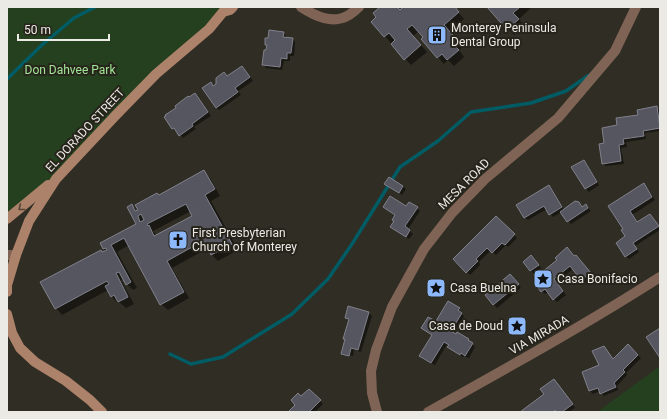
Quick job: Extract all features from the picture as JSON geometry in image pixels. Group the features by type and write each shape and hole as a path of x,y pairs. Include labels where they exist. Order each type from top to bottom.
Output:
{"street":[{"name":"EL DORADO STREET","path":"7,292 11,255 29,221 56,179 156,74 209,29 223,10 230,10 233,7"},
{"path":"301,7 327,20 338,19 349,15 359,7"},
{"name":"MESA ROAD","path":"377,412 372,393 371,371 376,350 392,307 424,249 452,213 485,179 558,118 615,51 636,7"},
{"path":"7,219 56,179"},
{"name":"VIA MIRADA","path":"428,412 545,347 660,277"},
{"path":"7,314 12,333 20,348 35,362 72,386 90,400 102,412"}],"green space":[{"name":"Don Dahvee Park","path":"7,7 226,7 56,179 7,219"},
{"path":"660,366 660,412 597,412"}],"building":[{"name":"Monterey Peninsula Dental Group","path":"380,7 397,7 400,10 403,7 455,7 459,12 444,25 457,40 453,44 459,50 447,60 442,54 437,58 421,39 423,37 412,25 407,29 421,45 404,60 391,44 395,40 389,33 384,37 371,22 376,17 373,13"},
{"path":"487,7 520,7 513,13 519,19 507,30"},
{"path":"269,30 284,32 283,37 293,38 291,53 287,53 287,59 281,58 280,67 262,65 264,50 266,50 267,45 265,45 265,38 268,38"},
{"path":"242,66 250,77 235,88 238,92 216,108 202,88 211,82 213,86 216,84 216,78 224,72 227,76"},
{"path":"195,93 208,112 192,124 193,126 179,136 164,117 176,108 175,106 188,96 189,97"},
{"path":"657,106 660,128 643,131 644,136 623,139 624,144 619,145 621,161 602,164 599,144 604,143 602,128 617,125 616,118 638,115 637,110"},
{"path":"584,160 597,182 585,189 571,167"},
{"name":"First Presbyterian Church of Monterey","path":"204,170 215,189 205,195 232,244 211,255 203,241 167,261 184,292 160,305 124,238 111,245 131,282 126,285 119,272 116,273 128,297 118,302 114,295 111,297 105,286 109,284 107,281 55,309 40,282 101,250 102,252 107,250 106,248 103,249 100,243 136,224 127,207 132,204 135,211 138,210 135,205 157,193 159,195","holes":["186,204 192,216 154,236 149,225 148,226 147,224","141,214 144,220 140,222 138,216"]},
{"path":"389,177 403,186 399,193 384,184"},
{"path":"644,183 652,197 630,211 637,222 650,214 659,226 633,243 637,249 625,257 616,243 625,236 621,230 623,229 608,206"},
{"path":"549,185 562,207 549,215 544,206 524,218 516,205"},
{"path":"390,196 406,206 409,202 418,207 405,226 410,230 406,237 390,227 394,221 392,220 395,215 383,207"},
{"path":"575,201 579,202 582,207 586,204 588,208 567,222 560,212"},
{"path":"496,216 515,234 505,245 502,243 492,253 487,248 476,259 478,261 466,273 453,259"},
{"path":"567,247 591,273 581,280 570,266 554,279 563,291 553,300 545,289 541,292 536,285 540,283 534,276 540,270 542,272 557,260 555,258"},
{"path":"531,255 539,265 530,271 523,262"},
{"path":"510,274 519,284 493,305 485,295"},
{"path":"448,301 460,308 458,310 462,313 451,331 456,334 457,332 473,343 465,356 461,353 460,355 447,347 449,345 444,342 431,363 419,356 432,335 421,328 428,317 436,321"},
{"path":"348,306 369,312 358,350 351,348 349,356 341,354 345,339 343,339 349,319 345,318"},
{"path":"660,328 660,358 646,337"},
{"path":"628,344 638,355 623,370 625,372 614,383 616,387 600,394 598,388 589,391 582,372 599,365 592,351 604,346 613,359"},
{"path":"554,379 573,404 562,412 556,412 555,410 553,412 520,412 544,394 540,389"},
{"path":"309,389 321,400 309,412 288,412 295,405 291,400 298,393 301,396"}],"waterway":[{"path":"7,79 43,44 74,18 95,7"},
{"path":"170,354 191,364 223,357 292,314 328,279 352,244 400,167 438,141 471,112 531,103 566,91 589,75"}],"place":[{"name":"Monterey Peninsula Dental Group","path":"437,35"},
{"name":"First Presbyterian Church of Monterey","path":"178,240"},
{"name":"Casa Bonifacio","path":"543,279"},
{"name":"Casa Buelna","path":"436,288"},
{"name":"Casa de Doud","path":"517,326"}]}
